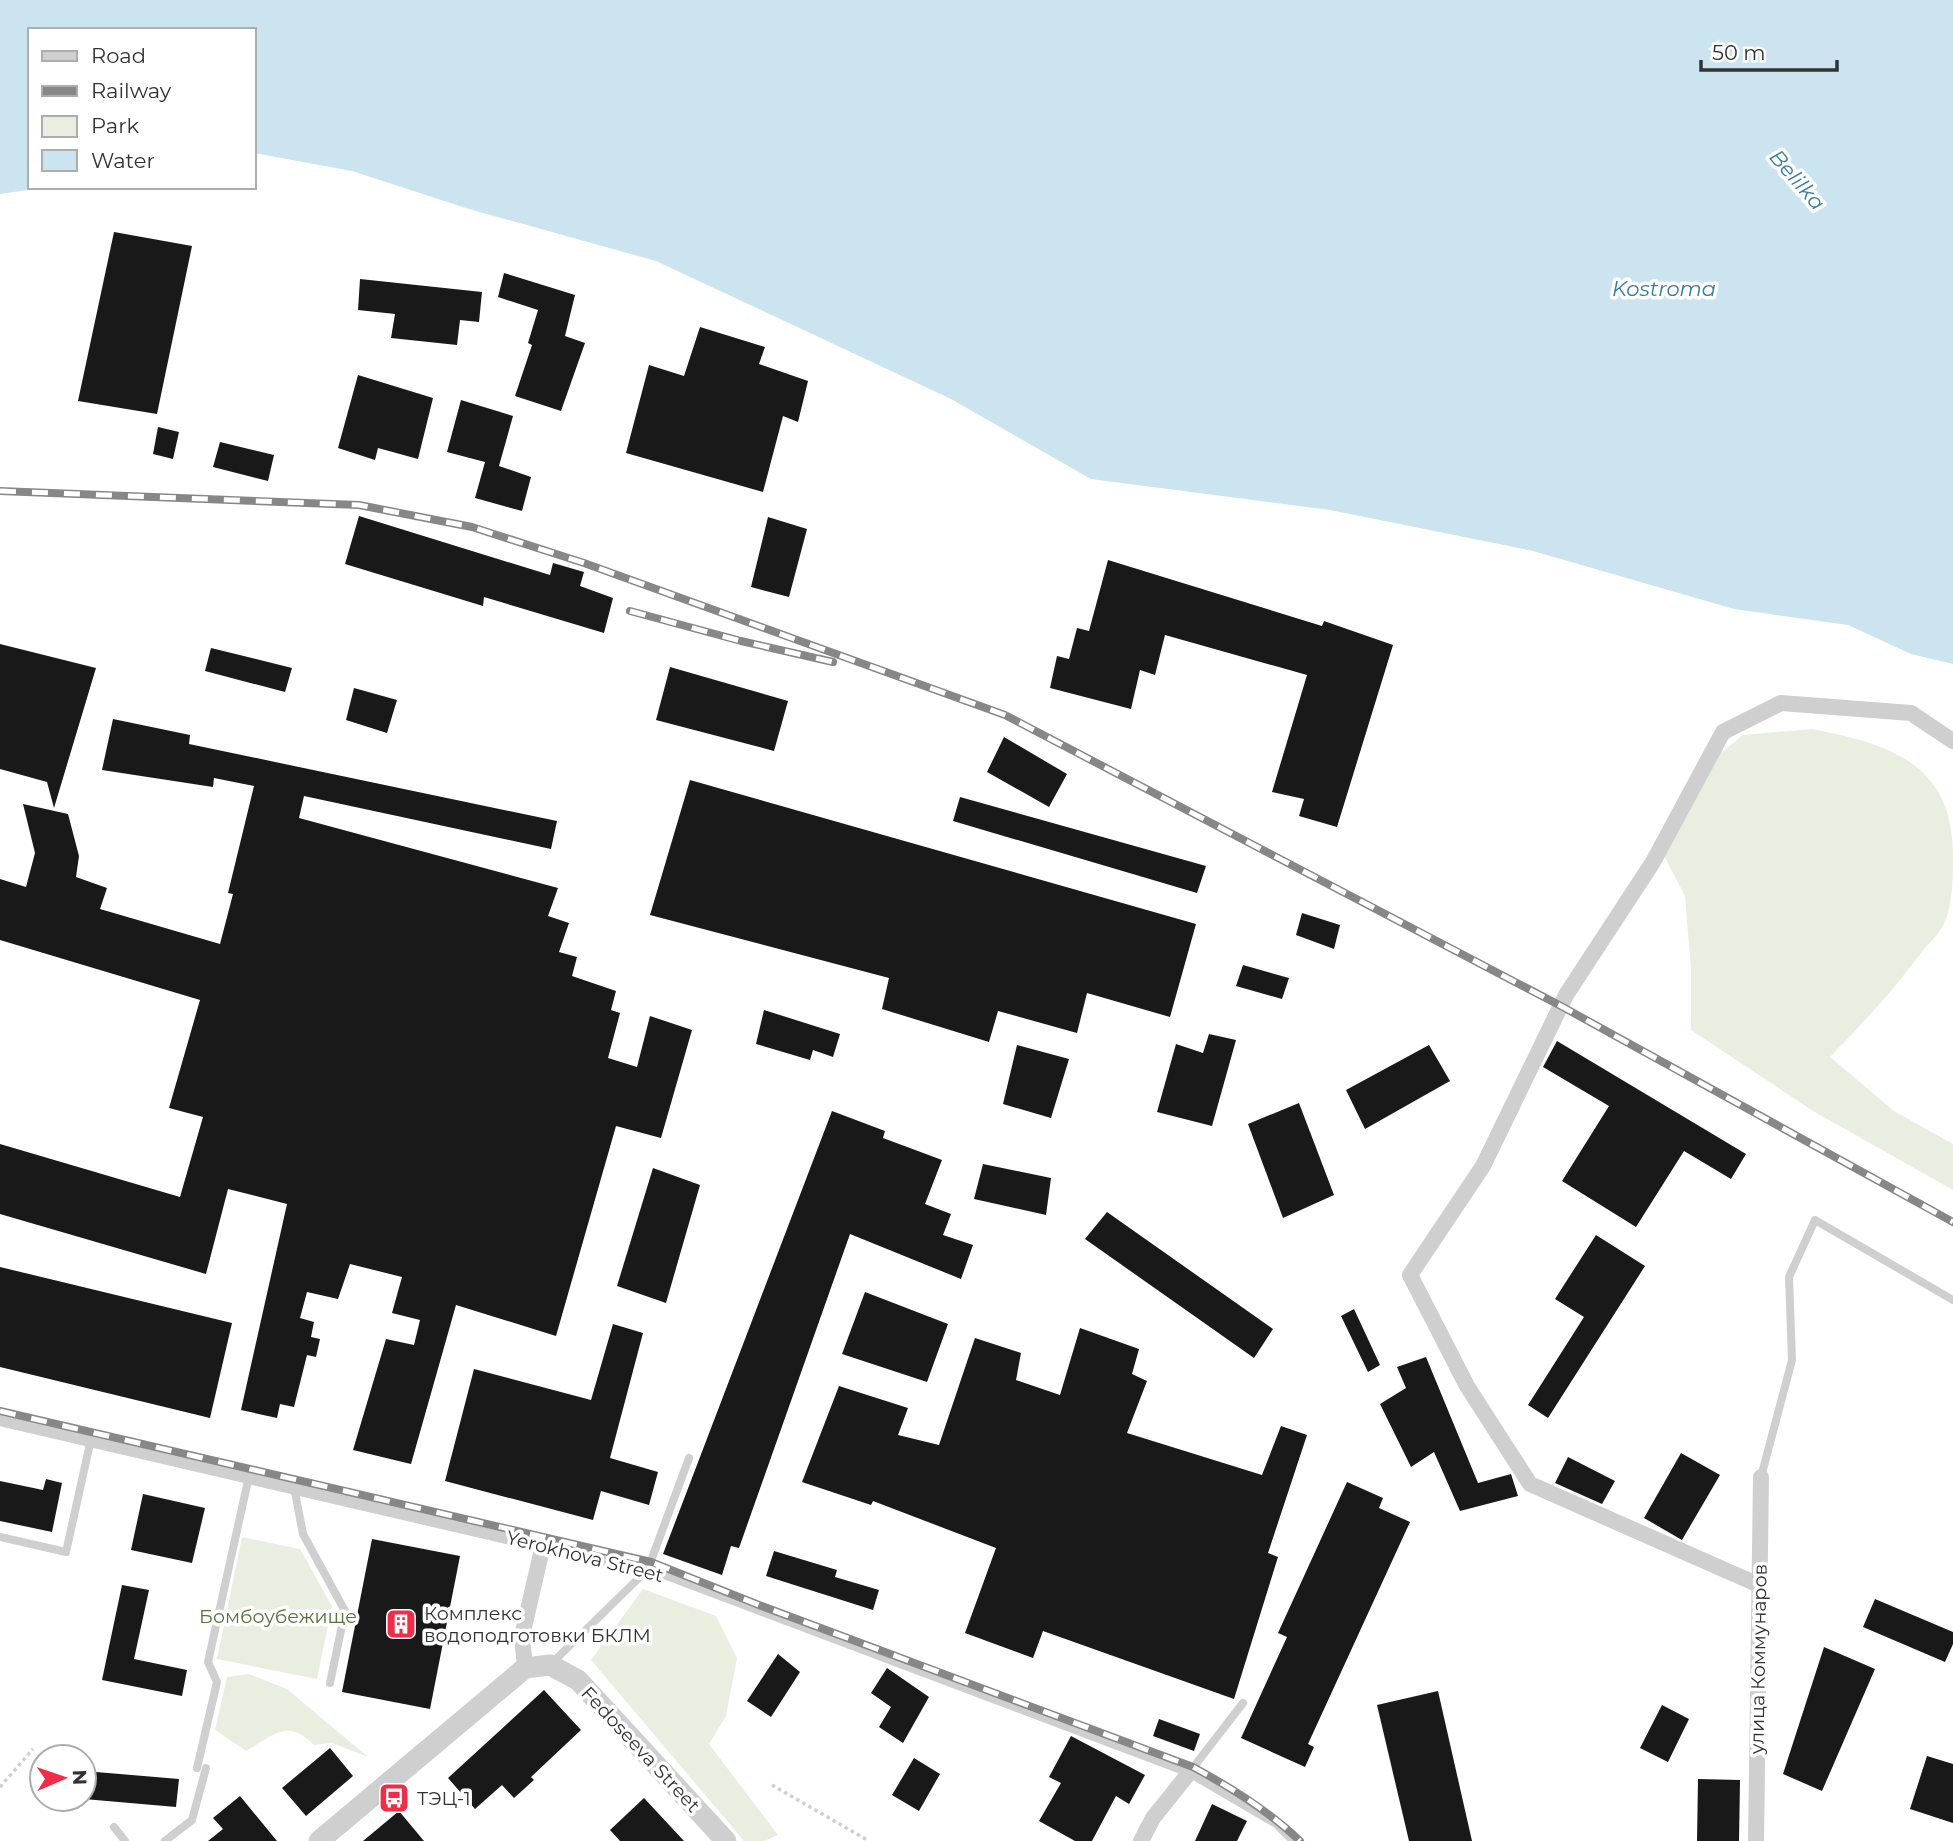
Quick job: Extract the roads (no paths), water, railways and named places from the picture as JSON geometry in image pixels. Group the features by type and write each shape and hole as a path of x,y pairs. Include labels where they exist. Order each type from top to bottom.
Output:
{"street":[{"path":"1759,1585 1530,1484 1467,1386 1410,1275 1483,1166 1566,995 1653,862 1723,732 1781,703 1911,713 1953,741"},
{"name":"Yerokhova Street","path":"0,1418 648,1569"},
{"name":"улица Коммунаров","path":"1756,1841 1761,1477"},
{"path":"526,1668 522,1636 542,1545"},
{"path":"319,1841 526,1668 550,1665"},
{"name":"Fedoseeva Street","path":"550,1665 578,1680 726,1841"},
{"path":"1141,1841 1153,1818 1189,1773"}],"lane":[{"path":"1761,1477 1792,1360 1788,1278 1815,1220 1953,1300"},
{"path":"0,1537 66,1552 91,1439"},
{"path":"550,1665 648,1569 689,1458"},
{"path":"164,1841 192,1820 217,1682 208,1662 249,1476"},
{"path":"294,1487 303,1534 345,1611 330,1684"},
{"name":"Yerokhova Street","path":"648,1569 1189,1773 1276,1824 1293,1841"},
{"path":"1189,1773 1243,1703"},
{"path":"114,1827 125,1841"}],"water":[{"name":"Kostroma","path":"0,0 1953,0 1953,664 1911,654 1848,625 1734,609 1533,551 1330,510 1091,479 951,399 656,261 469,209 352,171 256,153 256,28 28,28 28,189 34,189 0,194"}],"railway":[{"path":"0,491 359,505 472,527 584,563 1005,715 1561,1006 1953,1222"},
{"path":"630,611 833,662"},
{"path":"0,1411 651,1562 1193,1767 1250,1801 1300,1841"}],"place":[{"name":"Комплекс водоподготовки БКЛМ","path":"401,1624"},
{"name":"ТЭЦ-1","path":"394,1798"}],"water label":[{"name":"Belilka","path":"1797,180"}],"park label":[{"name":"Бомбоубежище","path":"278,1616"}]}
